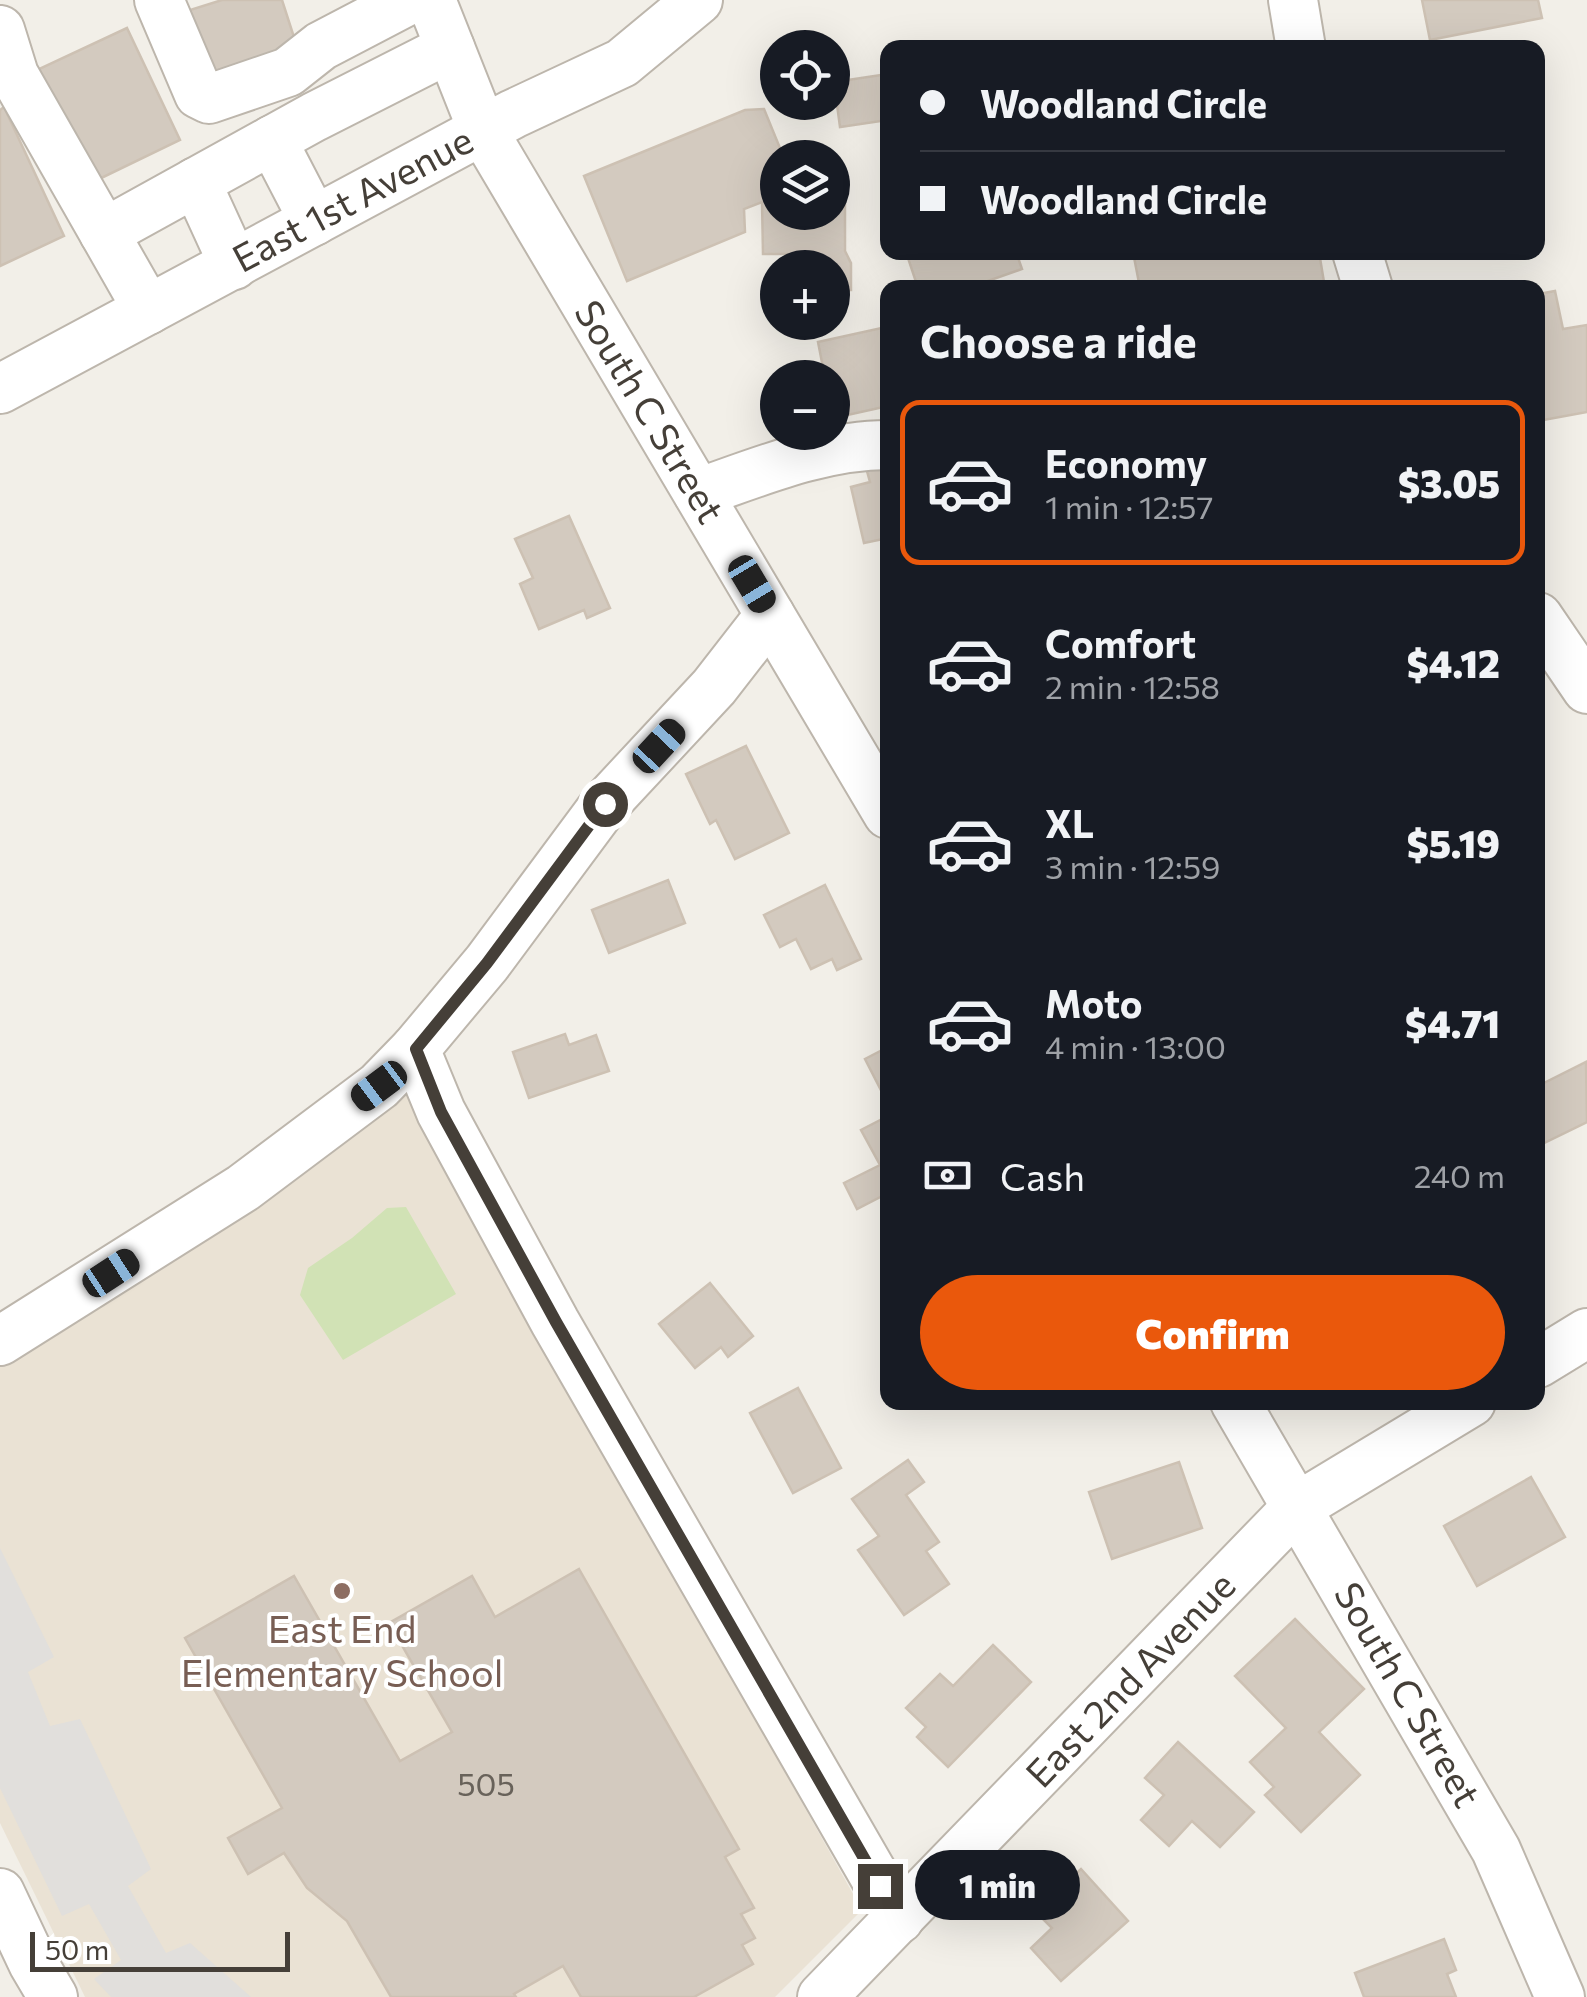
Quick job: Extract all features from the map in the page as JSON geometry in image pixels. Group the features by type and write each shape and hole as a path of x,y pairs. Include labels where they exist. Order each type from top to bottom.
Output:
{"street":[{"path":"160,0 199,94 209,99 288,72 321,46 408,0"},
{"name":"South C Street","path":"431,0 483,130 880,801"},
{"name":"East 1st Avenue","path":"0,389 483,130 622,63 698,0"},
{"path":"1293,0 1300,40"},
{"path":"0,30 14,75 148,310"},
{"path":"104,233 450,48"},
{"path":"272,140 314,221"},
{"path":"196,182 234,264"},
{"path":"698,493 798,458 880,445"},
{"path":"0,1341 242,1188 379,1086 416,1049 487,963 605,804 714,687 770,615"},
{"path":"1545,625 1584,678"},
{"path":"416,1049 441,1112 556,1322 899,1919"},
{"path":"1545,1358 1587,1333"},
{"name":"South C Street","path":"1241,1410 1496,1850 1560,1997"},
{"name":"East 2nd Avenue","path":"822,1997 1297,1507 1458,1410"},
{"path":"0,1893 32,1963 53,1997"}],"shaded area":[{"name":"East End Elementary School","path":"404,1090 862,1910 775,1997 85,1997 0,1823 0,1360"},
{"path":"0,1548 54,1657 28,1672 50,1726 80,1719 151,1869 128,1886 166,1953 190,1943 251,1997 111,1997 94,1979 121,1960 89,1904 62,1916 0,1788"}],"green space":[{"path":"406,1207 456,1294 343,1360 300,1295 308,1268 387,1208"}],"building":[{"path":"222,0 282,0 301,59 215,87 190,10"},
{"path":"1422,0 1538,0 1542,18 1430,40"},
{"path":"127,28 180,140 93,182 39,69"},
{"path":"880,75 880,121 840,127 839,120 850,120 850,80"},
{"path":"4,107 64,236 0,266 0,110"},
{"path":"760,109 760,120 768,120 777,140 760,140 760,203 744,209 745,232 627,281 584,176 745,110"},
{"path":"763,230 845,230 845,250 763,250"},
{"path":"909,260 1019,260 1022,269 991,280 915,280"},
{"path":"1135,260 1320,260 1324,280 1138,280"},
{"path":"1555,291 1563,329 1587,325 1587,412 1545,420 1545,293"},
{"path":"880,328 880,408 850,414 850,360 822,360 818,342 850,340 850,335"},
{"path":"880,461 880,540 864,543 851,487 870,482 865,464"},
{"path":"569,516 610,608 587,618 584,610 539,629 520,584 533,578 515,539"},
{"path":"746,746 789,833 735,859 716,820 710,824 686,774"},
{"path":"668,880 685,923 609,953 592,910"},
{"path":"825,885 861,959 837,970 832,959 811,969 796,939 780,947 764,915"},
{"path":"565,1034 569,1045 596,1035 609,1071 529,1098 513,1052"},
{"path":"880,1051 880,1088 865,1059"},
{"path":"1586,1062 1587,1122 1545,1143 1545,1082"},
{"path":"880,1120 880,1165 861,1130"},
{"path":"880,1165 880,1197 857,1209 844,1183"},
{"path":"710,1283 753,1336 728,1357 721,1347 695,1368 659,1324"},
{"path":"798,1388 841,1468 793,1493 750,1413"},
{"path":"908,1460 924,1482 906,1495 939,1542 926,1551 949,1584 904,1615 858,1550 879,1536 852,1499"},
{"path":"1179,1462 1202,1528 1112,1559 1089,1492"},
{"path":"1531,1477 1565,1537 1477,1586 1444,1526"},
{"path":"579,1569 739,1849 725,1857 754,1908 741,1914 755,1938 742,1945 753,1964 694,1997 581,1997 563,1966 514,1994 516,1997 391,1997 347,1921 307,1888 284,1853 248,1874 228,1838 282,1808 185,1638 294,1576 400,1761 452,1732 389,1623 472,1576 495,1617"},
{"path":"1295,1619 1364,1689 1319,1732 1360,1775 1301,1832 1265,1795 1274,1787 1250,1762 1286,1728 1235,1676"},
{"path":"993,1645 1031,1682 948,1767 917,1737 926,1727 906,1708 940,1674 953,1686"},
{"path":"1178,1742 1254,1812 1220,1847 1192,1821 1169,1846 1141,1820 1164,1795 1145,1778"},
{"path":"1081,1869 1128,1921 1061,1981 1031,1948 1052,1928 1035,1911"},
{"path":"1444,1939 1456,1970 1447,1974 1456,1997 1364,1997 1355,1973"}],"place":[{"name":"East End Elementary School","path":"342,1591"}],"route":[{"path":"605,804 487,963 416,1049 441,1112 556,1322 880,1886"}]}
